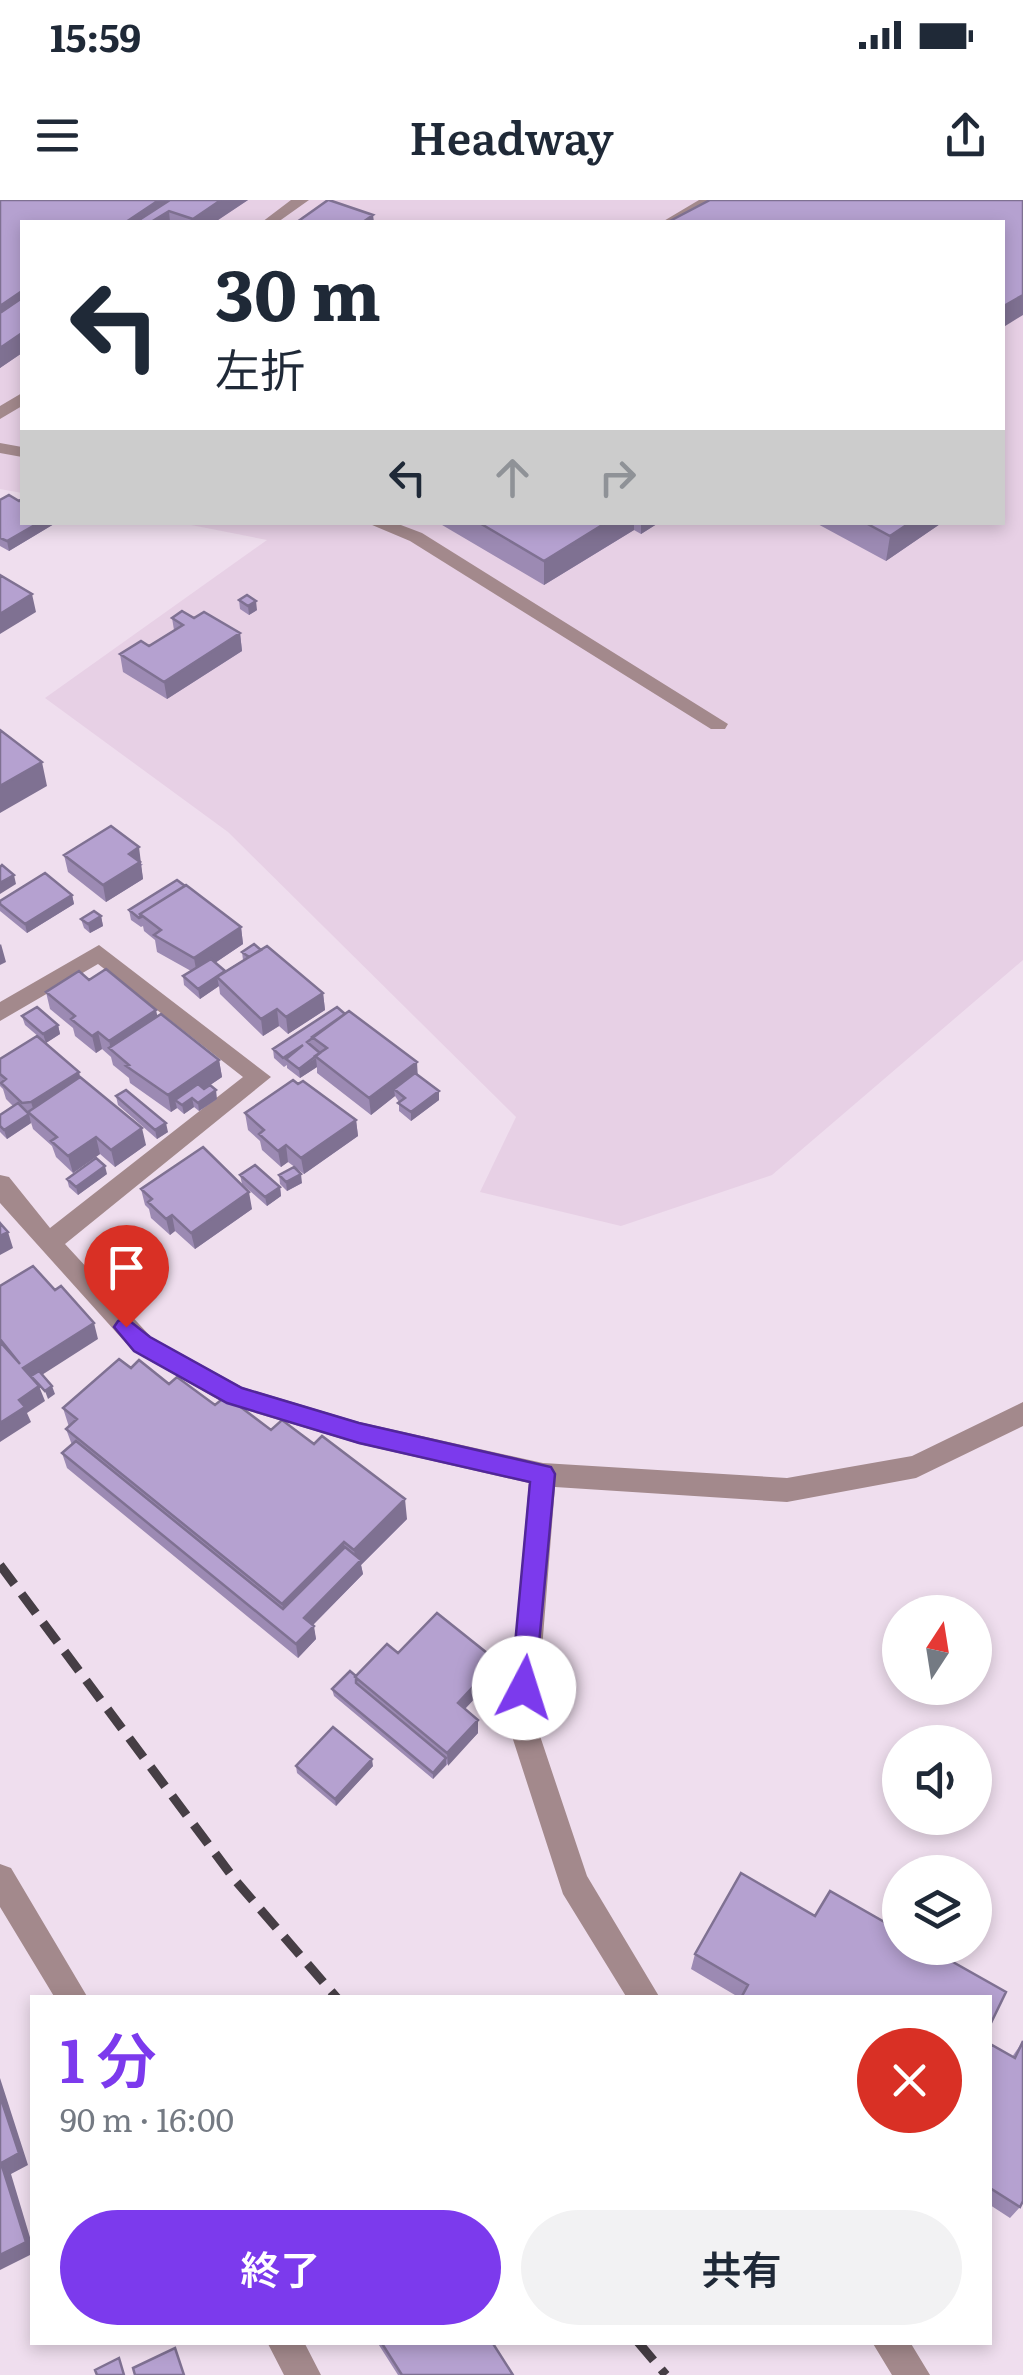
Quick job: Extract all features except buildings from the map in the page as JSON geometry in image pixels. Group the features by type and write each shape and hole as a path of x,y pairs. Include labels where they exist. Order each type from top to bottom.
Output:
{"street":[{"path":"272,220 301,200"},
{"path":"673,220 705,201"},
{"path":"382,525 416,537 718,724"},
{"path":"0,1012 99,952 259,1076 48,1243"},
{"path":"0,1184 48,1243 142,1344 235,1396 359,1433 542,1474 786,1490 916,1467 1023,1414"},
{"path":"542,1474 522,1724 574,1883 643,1995"},
{"path":"0,1878 71,1995"},
{"path":"286,2345 304,2375"},
{"path":"891,2345 914,2375"}],"shaded area":[{"path":"0,200 1023,200 1023,960 772,1175 621,1226 480,1192 516,1117 228,832 45,698 267,540 191,525 1005,525 1005,220 20,220 20,493 0,489"}],"railway":[{"path":"0,1565 235,1880 334,1995"},
{"path":"641,2345 666,2375"}],"route":[{"path":"126,1327 142,1344 235,1396 359,1433 542,1474 524,1688"}]}
